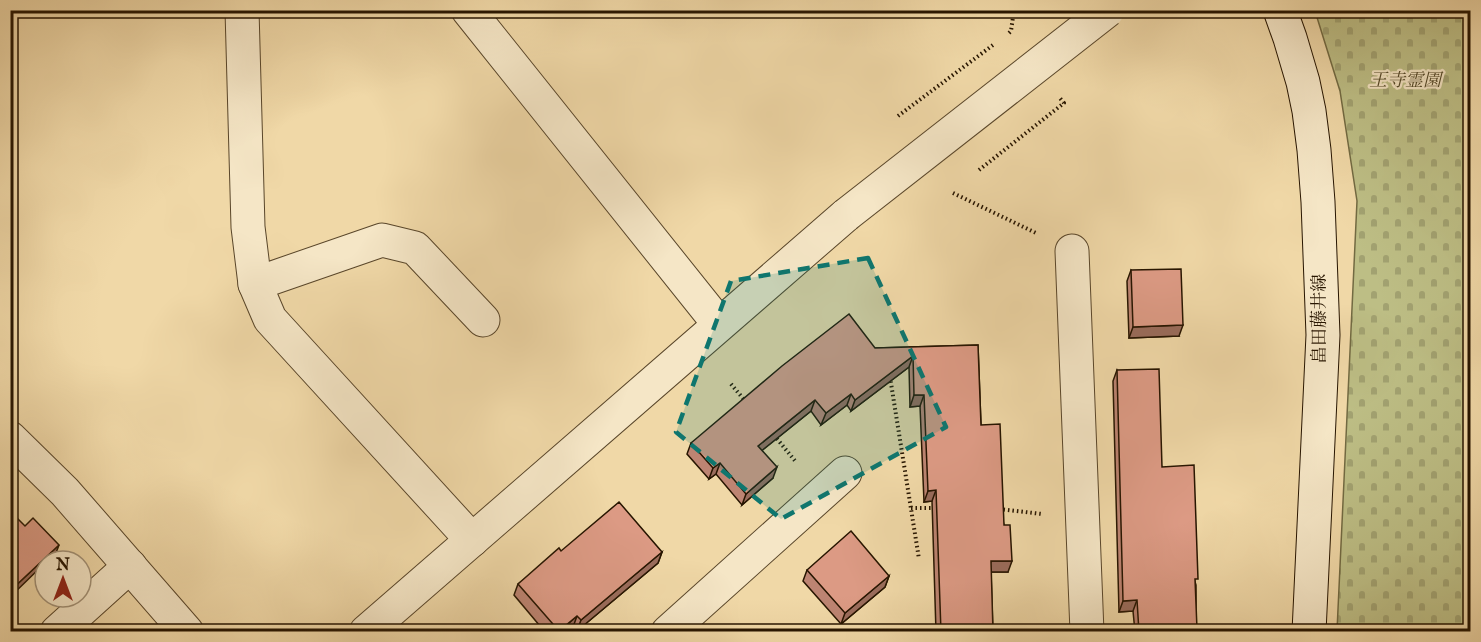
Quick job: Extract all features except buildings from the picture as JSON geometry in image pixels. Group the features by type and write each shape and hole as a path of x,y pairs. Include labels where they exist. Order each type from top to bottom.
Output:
{"street":[{"path":"242,10 248,227 255,284 270,319 472,540"},
{"path":"468,10 719,324"},
{"path":"366,632 846,215 1108,10"},
{"name":"畠田藤井線","path":"1280,10 1303,82 1309,111 1318,202 1323,335 1309,632"},
{"path":"255,284 382,240 415,248 483,320"},
{"path":"1072,251 1088,632"},
{"path":"10,438 65,492 187,632"},
{"path":"668,632 834,483"},
{"path":"57,632 130,566"}],"path":[{"path":"898,116 1011,31 1014,10"},
{"path":"979,170 1064,103"},
{"path":"953,193 1072,251"},
{"path":"889,370 919,559"},
{"path":"731,384 746,402"},
{"path":"769,430 834,483"},
{"path":"911,508 944,508"}],"highlighted area":[{"path":"868,258 946,427 781,519 676,432 731,281"}],"green space":[{"name":"王寺霊園","path":"1315,11 1470,11 1470,631 1337,631 1357,201 1340,91"}]}
